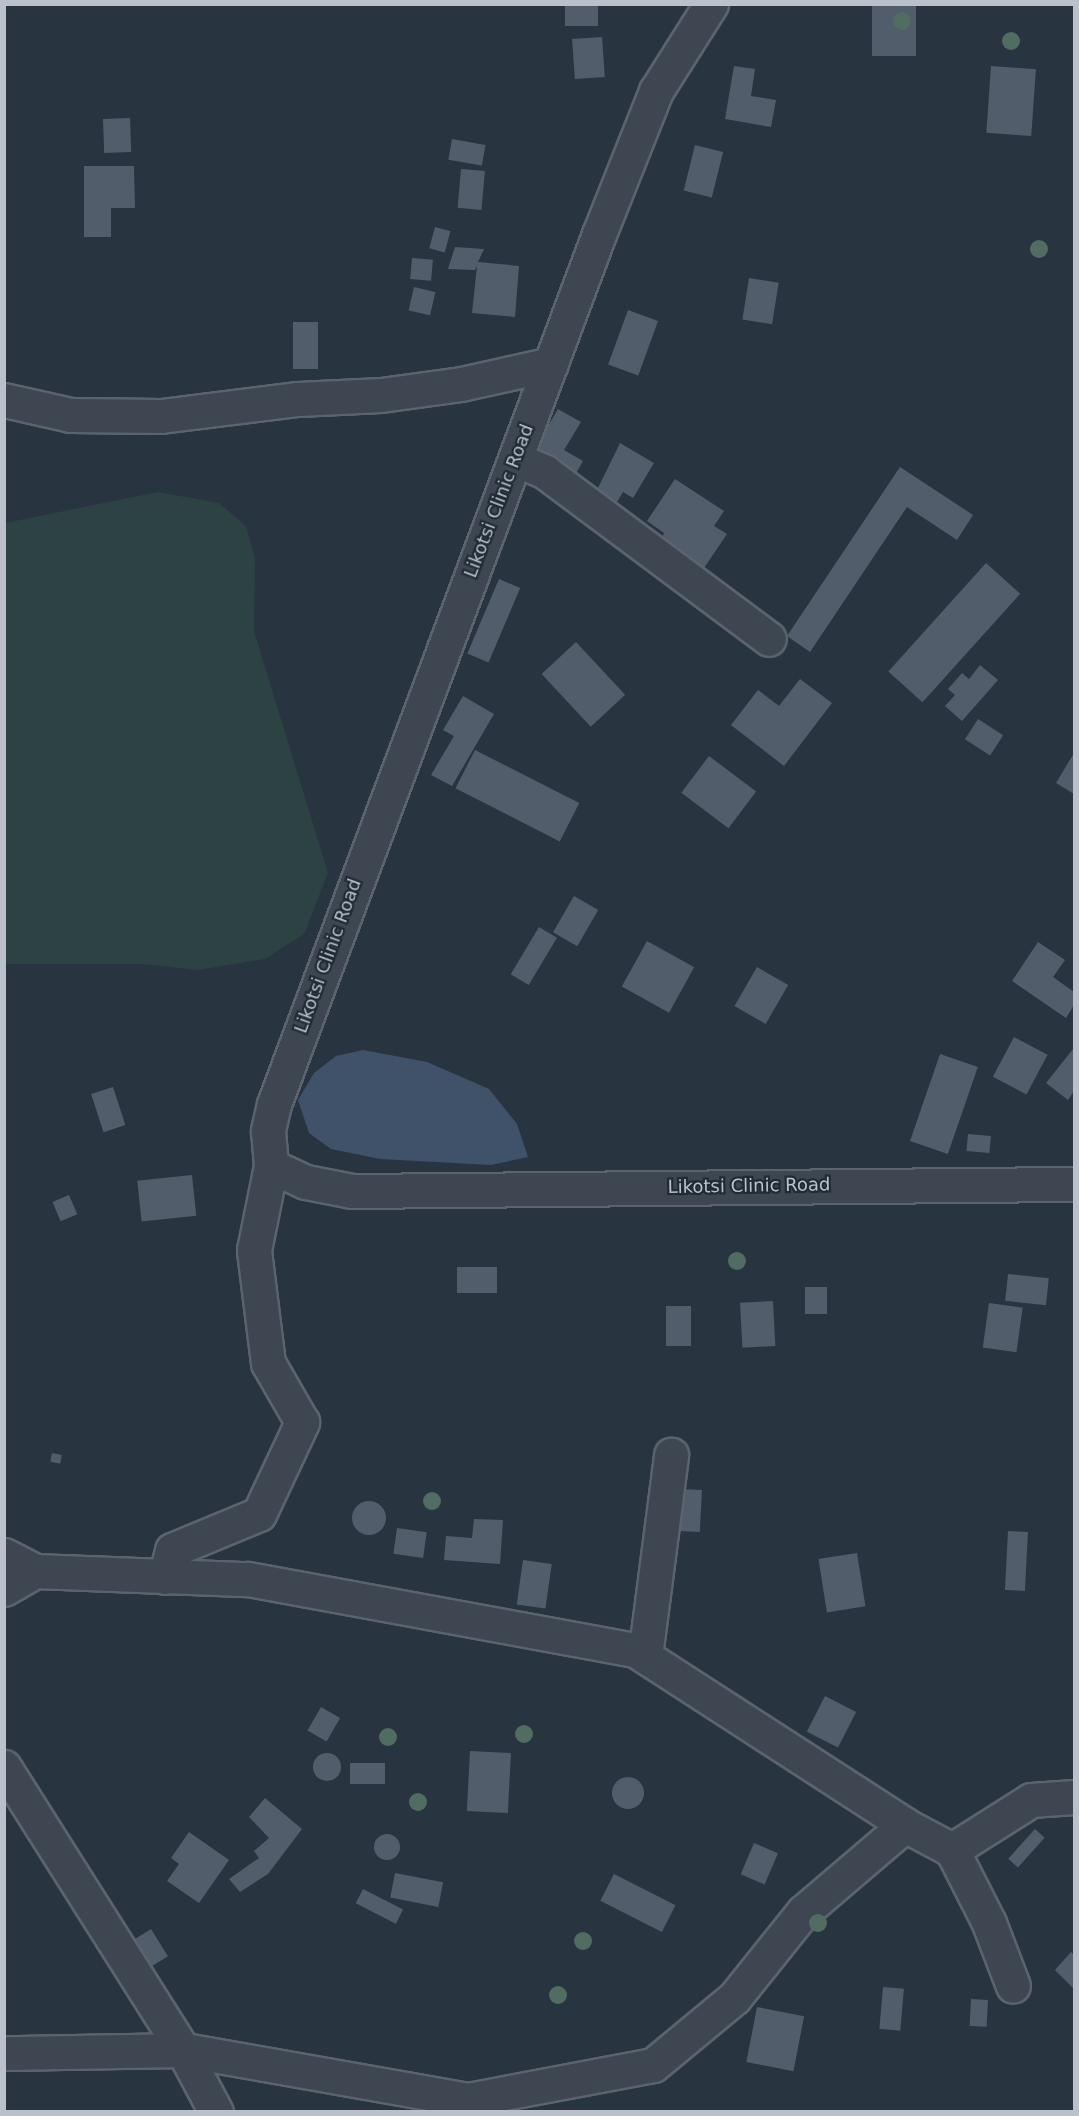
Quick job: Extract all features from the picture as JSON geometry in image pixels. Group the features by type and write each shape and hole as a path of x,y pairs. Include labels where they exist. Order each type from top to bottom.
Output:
{"street":[{"name":"Likotsi Clinic Road","path":"711,4 656,91 515,459 274,1104 268,1131 271,1166 306,1182 352,1191 1074,1184"},
{"path":"4,400 71,415 161,416 298,399 381,395 461,384 551,364"},
{"path":"515,459 545,472 769,639"},
{"path":"165,1577 172,1550 259,1514 302,1422 268,1364 255,1261 254,1250 271,1166"},
{"path":"645,1656 671,1455"},
{"path":"4,1555 35,1571 248,1579 635,1650 905,1825 952,1850 989,1923 1013,1986"},
{"path":"4,1589 35,1571"},
{"path":"4,1767 183,2050 216,2112"},
{"path":"952,1850 1031,1800 1074,1797"},
{"path":"4,2053 183,2050 465,2106 654,2065 734,1998 802,1912 905,1825"}],"green space":[{"path":"158,492 219,503 246,526 255,559 254,631 328,873 304,934 265,959 198,970 142,964 5,964 5,523"}],"water":[{"path":"363,1050 427,1062 489,1089 517,1124 528,1157 491,1165 380,1159 331,1149 309,1133 298,1100 314,1073 336,1056"}],"building":[{"path":"565,4 598,4 598,26 565,26"},
{"path":"872,4 916,4 916,56 872,56"},
{"path":"602,37 605,77 575,79 572,39"},
{"path":"734,66 755,69 751,96 776,100 771,127 725,119"},
{"path":"991,66 1036,69 1031,136 986,133"},
{"path":"130,118 131,152 104,153 103,119"},
{"path":"452,139 485,145 482,166 448,160"},
{"path":"695,145 723,152 712,198 684,191"},
{"path":"84,166 134,166 135,208 111,208 111,237 84,237"},
{"path":"461,169 485,171 482,210 458,208"},
{"path":"435,227 450,231 445,252 429,248"},
{"path":"455,247 484,249 478,262 519,266 515,317 472,313 477,266 475,270 448,269"},
{"path":"412,258 433,260 431,281 410,279"},
{"path":"749,278 779,283 772,324 742,319"},
{"path":"414,287 435,292 430,315 409,310"},
{"path":"628,310 658,321 638,375 608,365"},
{"path":"293,322 318,322 318,369 293,369"},
{"path":"558,409 581,422 564,450 583,461 573,479 531,455"},
{"path":"620,443 654,463 633,498 623,492 616,504 596,492"},
{"path":"900,467 973,515 957,540 907,507 810,652 787,636"},
{"path":"675,479 724,511 714,526 727,534 704,568 661,539 664,533 647,521"},
{"path":"986,563 1020,594 922,702 888,671"},
{"path":"499,579 520,588 489,663 467,654"},
{"path":"576,642 625,695 591,727 542,674"},
{"path":"980,665 998,680 962,721 945,706 955,695 948,689 962,673 969,679"},
{"path":"800,679 832,703 784,766 731,725 758,690 779,706"},
{"path":"463,696 494,714 452,786 431,775 454,736 443,730"},
{"path":"978,719 1003,735 990,755 965,739"},
{"path":"475,750 579,803 560,841 455,788"},
{"path":"1074,753 1074,794 1056,783"},
{"path":"709,756 756,792 728,828 681,793"},
{"path":"574,896 598,910 577,946 553,932"},
{"path":"539,927 557,938 529,985 511,974"},
{"path":"647,941 694,967 669,1013 622,986"},
{"path":"1038,942 1065,960 1053,977 1074,992 1074,1005 1066,1018 1012,981"},
{"path":"757,967 788,985 766,1024 734,1006"},
{"path":"1014,1037 1048,1055 1026,1095 993,1077"},
{"path":"1073,1049 1074,1091 1068,1100 1046,1083"},
{"path":"940,1054 978,1067 948,1154 910,1141"},
{"path":"113,1087 125,1125 103,1132 91,1094"},
{"path":"968,1134 991,1136 989,1153 967,1151"},
{"path":"192,1175 196,1216 142,1222 137,1181"},
{"path":"69,1195 77,1214 61,1221 52,1202"},
{"path":"457,1267 497,1267 497,1293 457,1293"},
{"path":"1008,1274 1049,1278 1046,1305 1005,1301"},
{"path":"805,1287 827,1287 827,1314 805,1314"},
{"path":"773,1301 775,1346 742,1348 740,1303"},
{"path":"989,1303 1023,1308 1016,1352 983,1348"},
{"path":"666,1306 691,1306 691,1346 666,1346"},
{"path":"52,1453 62,1455 60,1464 50,1462"},
{"path":"681,1489 702,1490 700,1532 679,1531"},
{"path":"369,1501 381,1506 386,1518 381,1530 369,1535 357,1530 352,1518 357,1506"},
{"path":"474,1519 503,1520 500,1564 444,1560 446,1536 472,1538"},
{"path":"397,1528 427,1532 423,1558 393,1554"},
{"path":"1008,1531 1028,1532 1025,1591 1005,1590"},
{"path":"857,1553 865,1606 827,1612 818,1559"},
{"path":"523,1560 552,1564 545,1609 517,1605"},
{"path":"825,1696 856,1712 838,1748 807,1732"},
{"path":"321,1707 340,1718 327,1741 308,1730"},
{"path":"470,1751 511,1753 508,1813 467,1811"},
{"path":"327,1753 337,1757 341,1767 337,1777 327,1781 317,1777 313,1767 317,1757"},
{"path":"350,1763 385,1763 385,1784 350,1784"},
{"path":"628,1777 639,1782 644,1793 639,1804 628,1809 617,1804 612,1793 617,1782"},
{"path":"265,1798 302,1829 268,1874 240,1892 229,1879 259,1858 254,1851 269,1838 249,1817"},
{"path":"1035,1829 1045,1838 1018,1867 1008,1859"},
{"path":"189,1832 229,1860 199,1903 167,1881 179,1864 171,1858"},
{"path":"387,1834 396,1838 400,1847 396,1856 387,1860 378,1856 374,1847 378,1838"},
{"path":"754,1843 778,1853 765,1884 741,1874"},
{"path":"395,1873 443,1882 438,1907 390,1898"},
{"path":"614,1874 675,1905 662,1932 600,1901"},
{"path":"363,1889 403,1909 396,1924 356,1903"},
{"path":"151,1929 168,1956 149,1968 132,1941"},
{"path":"1071,1952 1074,1955 1074,1989 1055,1970"},
{"path":"883,1987 904,1989 900,2031 879,2029"},
{"path":"971,1999 988,2000 987,2027 970,2026"},
{"path":"757,2007 804,2016 793,2071 746,2062"}]}
